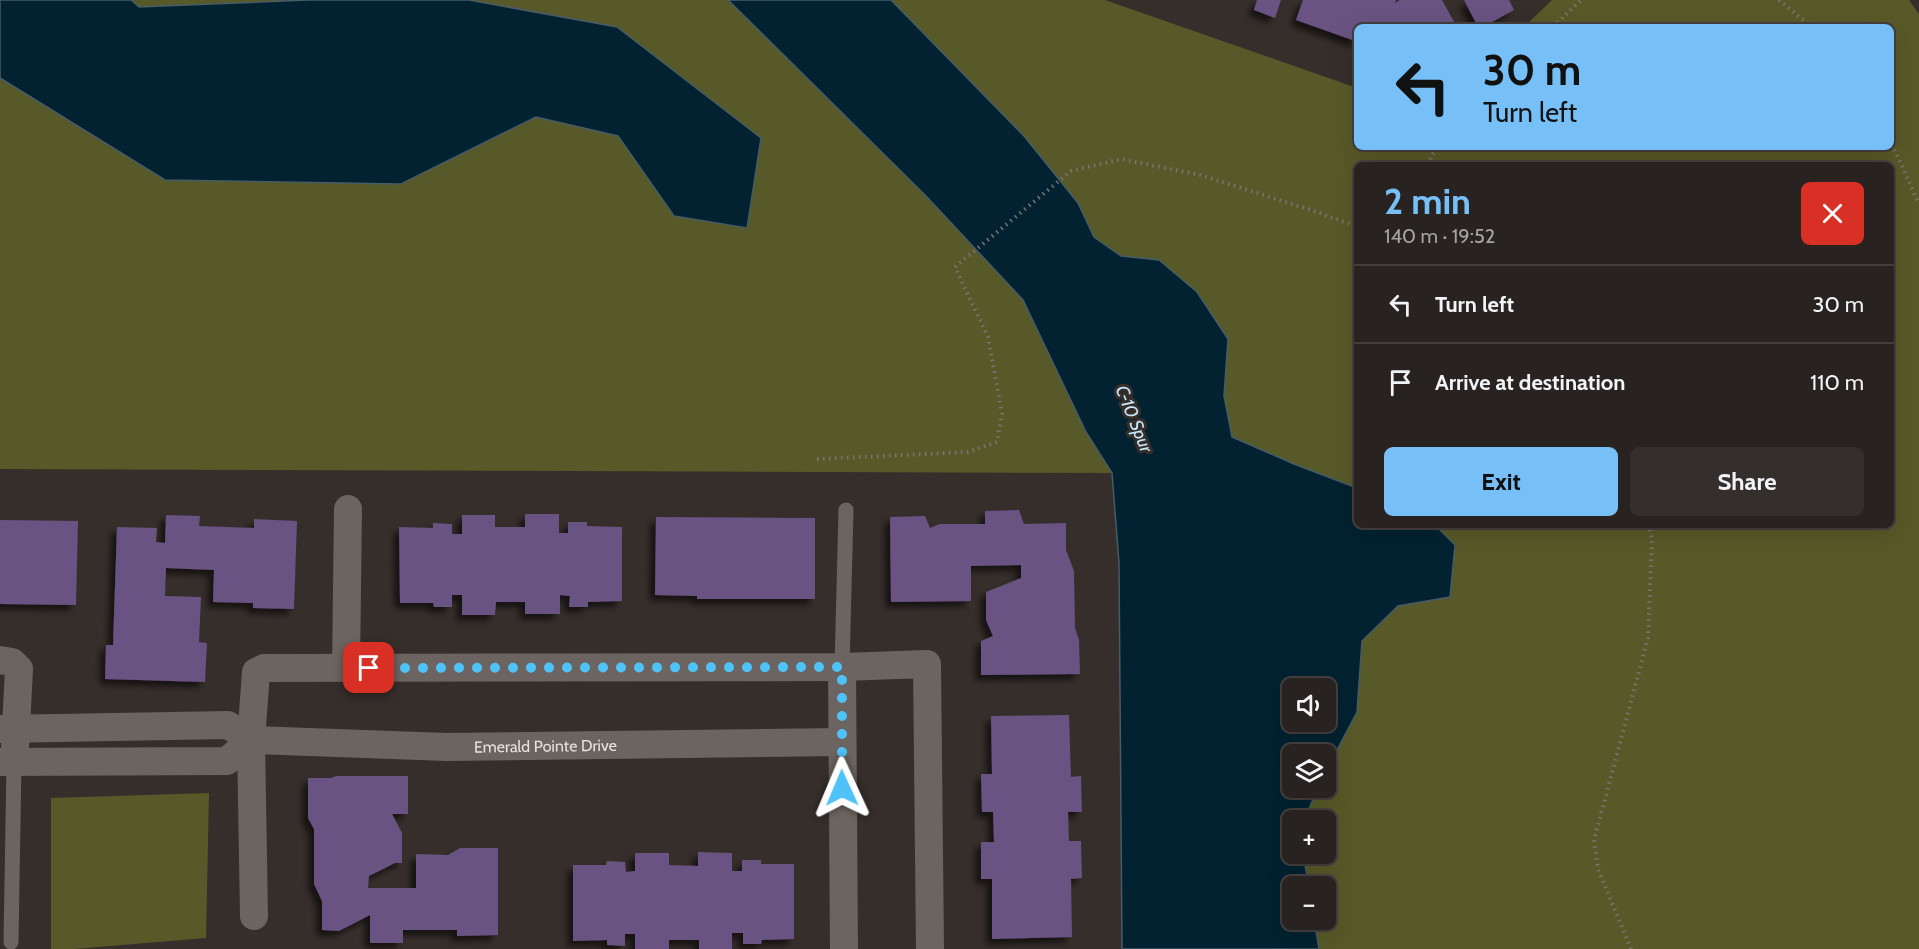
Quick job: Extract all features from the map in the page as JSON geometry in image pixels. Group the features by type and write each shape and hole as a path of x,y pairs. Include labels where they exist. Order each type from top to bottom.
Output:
{"street":[{"path":"346,668 348,509"},
{"path":"0,660 12,662 19,669 8,729 7,762 227,761 251,740"},
{"path":"254,916 251,740 256,672 264,668 842,667 927,664 930,949"},
{"path":"842,667 844,949"},
{"name":"Emerald Pointe Drive","path":"8,729 228,725 251,740 447,747 842,742"}],"lane":[{"path":"842,667 846,510"},
{"path":"7,762 11,942"}],"path":[{"path":"1556,24 1581,0"},
{"path":"1779,0 1808,24"},
{"path":"1894,148 1919,204"},
{"path":"817,459 968,452 997,442 1002,414 988,338 955,267 1071,171 1121,159 1200,175 1354,226"},
{"path":"1631,949 1598,868 1594,840 1648,638 1652,540 1650,528"}],"green space":[{"path":"0,0 1105,0 1354,87 1354,150 1894,150 1894,24 1527,24 1552,0 1909,0 1919,14 1919,949 1319,949 1316,930 1336,930 1336,876 1307,876 1305,864 1336,864 1336,810 1308,810 1314,798 1336,798 1336,752 1357,712 1362,641 1398,606 1450,597 1455,545 1438,528 1894,528 1894,162 1354,162 1354,487 1232,437 1112,473 0,469"},
{"path":"209,793 206,938 51,949 51,798"}],"water":[{"path":"0,0 131,0 139,7 308,0 469,0 617,27 761,138 747,228 674,216 618,136 536,117 401,184 165,180 0,78"},
{"name":"C-10 Spur","path":"728,0 891,0 1024,136 1078,203 1094,237 1121,256 1159,260 1197,292 1228,339 1224,396 1232,437 1354,487 1354,528 1438,528 1455,545 1450,597 1398,606 1362,641 1357,712 1336,752 1336,744 1282,744 1282,798 1314,798 1308,810 1282,810 1282,864 1305,864 1307,876 1282,876 1282,930 1316,930 1319,949 1122,949 1119,563 1112,473 1086,432 1023,300 926,196"}],"building":[{"path":"1257,0 1281,0 1275,18 1254,10"},
{"path":"1303,0 1396,0 1395,3 1400,0 1442,0 1455,24 1354,24 1354,41 1296,20"},
{"path":"1464,0 1509,0 1514,10 1488,24 1476,24"},
{"path":"1019,510 1024,524 1066,523 1066,550 1074,571 1075,628 1079,640 1080,674 981,675 981,641 993,636 986,620 986,592 1021,578 1021,565 971,566 971,601 891,602 890,517 925,516 930,528 940,524 985,524 985,511"},
{"path":"525,514 559,514 559,533 568,533 568,522 587,522 587,526 622,527 622,601 588,602 588,607 569,607 570,596 560,595 560,614 525,614 525,602 496,602 495,615 462,615 462,595 452,595 452,607 434,607 433,603 400,603 399,527 433,528 433,523 452,524 452,534 462,534 462,515 495,515 495,527 525,527"},
{"path":"166,515 200,516 199,526 254,528 254,519 297,521 294,609 253,608 253,603 213,602 214,570 166,568 165,596 201,597 199,642 207,643 205,682 105,679 106,645 113,645 117,527 157,528 156,542 165,543"},
{"path":"656,517 815,518 815,599 697,599 697,596 655,595"},
{"path":"0,520 78,521 76,605 0,604"},
{"path":"1069,715 1071,777 1081,776 1082,812 1068,812 1069,841 1081,841 1082,878 1071,879 1072,937 992,939 992,879 981,879 981,842 994,842 993,812 982,812 981,774 992,774 991,716"},
{"path":"408,776 408,814 392,814 402,833 402,863 395,863 369,876 368,888 416,888 416,854 448,855 460,848 498,848 498,935 457,936 457,930 403,930 403,943 370,943 370,915 339,931 322,930 322,901 314,884 314,829 308,818 308,778"},
{"path":"698,852 732,853 732,871 742,871 742,860 761,860 761,864 794,864 794,939 762,940 761,944 743,944 743,933 732,933 732,949 699,949 699,940 669,940 669,949 635,949 635,934 625,934 625,946 607,945 607,940 573,941 573,865 606,865 607,861 625,862 626,872 635,871 635,853 669,853 669,865 698,866"}],"route":[{"path":"369,668 842,667 842,788"}]}
